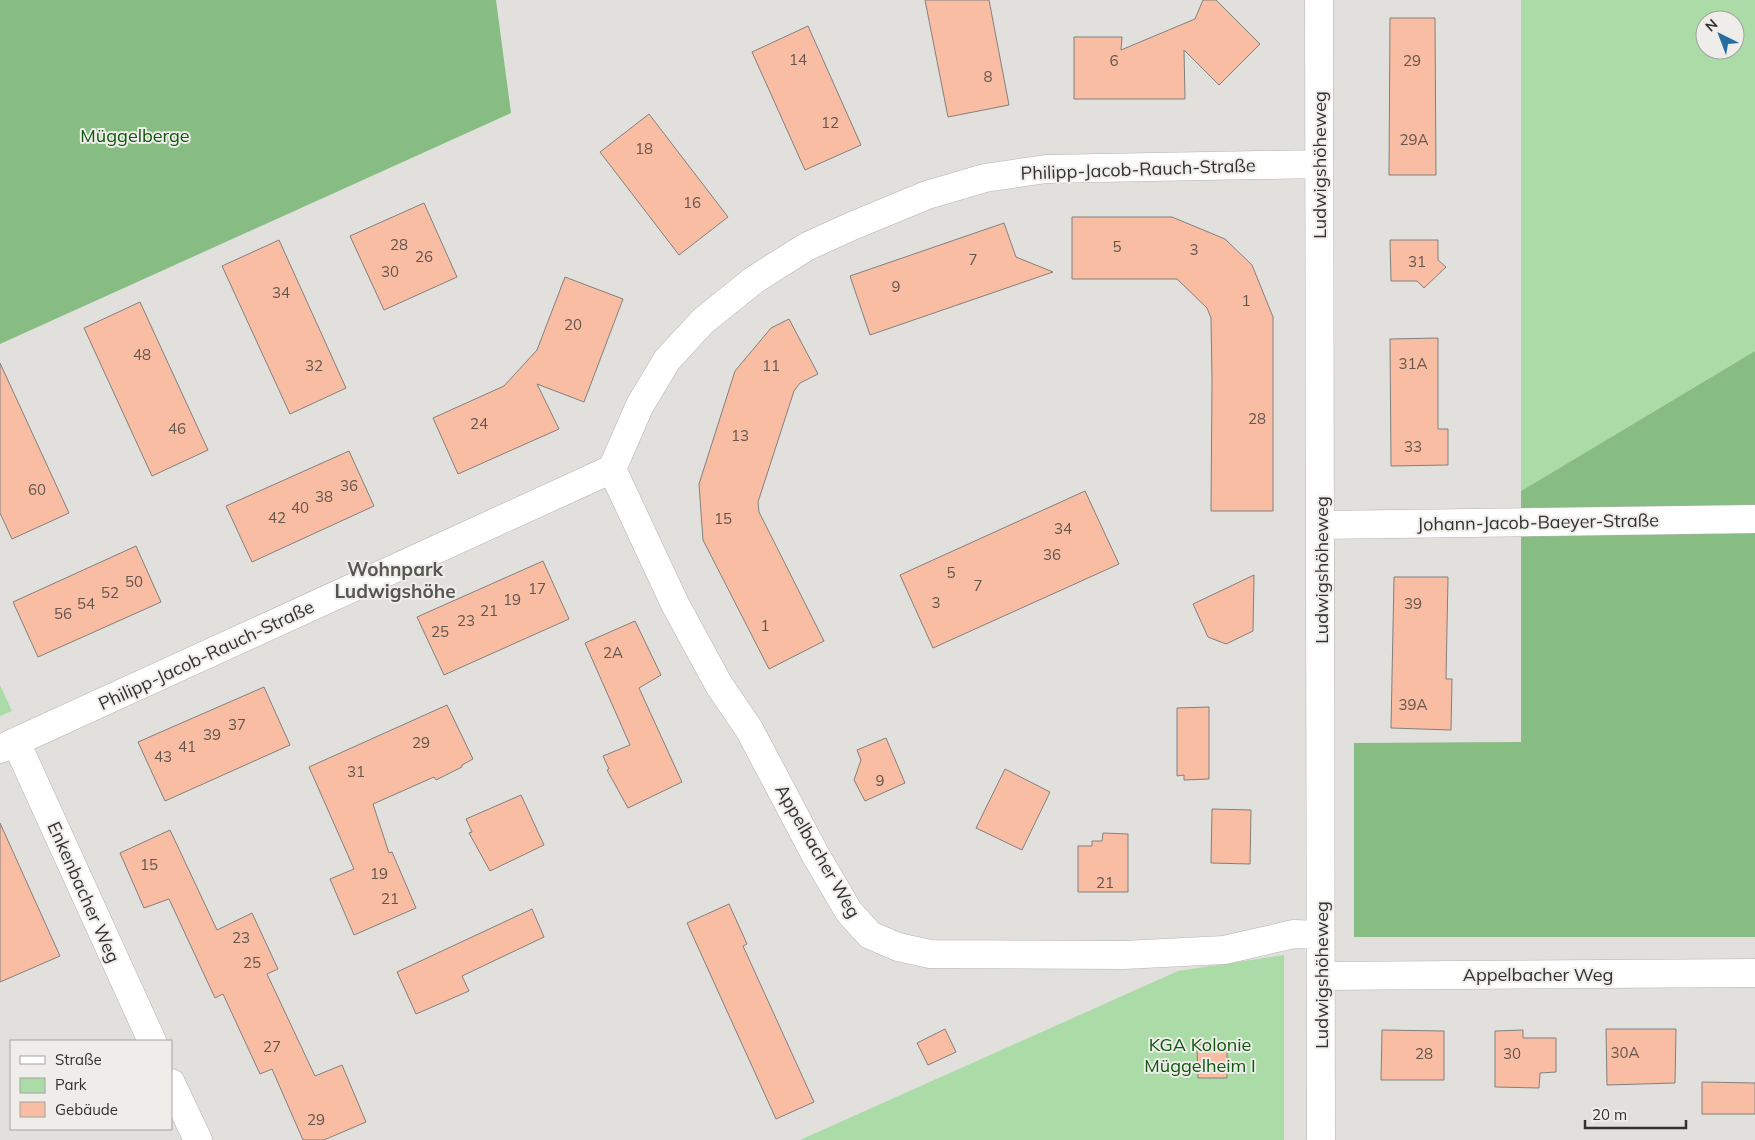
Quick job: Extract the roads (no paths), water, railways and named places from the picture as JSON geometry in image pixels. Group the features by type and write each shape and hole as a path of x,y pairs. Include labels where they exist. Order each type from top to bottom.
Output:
{"street":[{"name":"Ludwigshöheweg","path":"1319,0 1322,1140"},
{"name":"Philipp-Jacob-Rauch-Straße","path":"8,745 612,469 640,406 667,360 703,321 762,275 806,247 852,226 927,195 985,178 1046,169 1319,164"},
{"name":"Appelbacher Weg","path":"612,469 675,604 719,685 749,729 815,854 849,912 870,934 898,947 930,954 1114,955 1224,950 1294,934 1320,936"},
{"name":"Johann-Jacob-Baeyer-Straße","path":"1321,525 1755,519"},
{"name":"Enkenbacher Weg","path":"8,745 152,1040"},
{"name":"Appelbacher Weg","path":"1322,976 1755,973"},
{"path":"172,1085 198,1140"}],"district":[{"name":"Wohnpark Ludwigshöhe","path":"395,580"}],"park label":[{"name":"Müggelberge","path":"135,135"},
{"name":"KGA Kolonie Müggelheim I","path":"1200,1054"}]}
